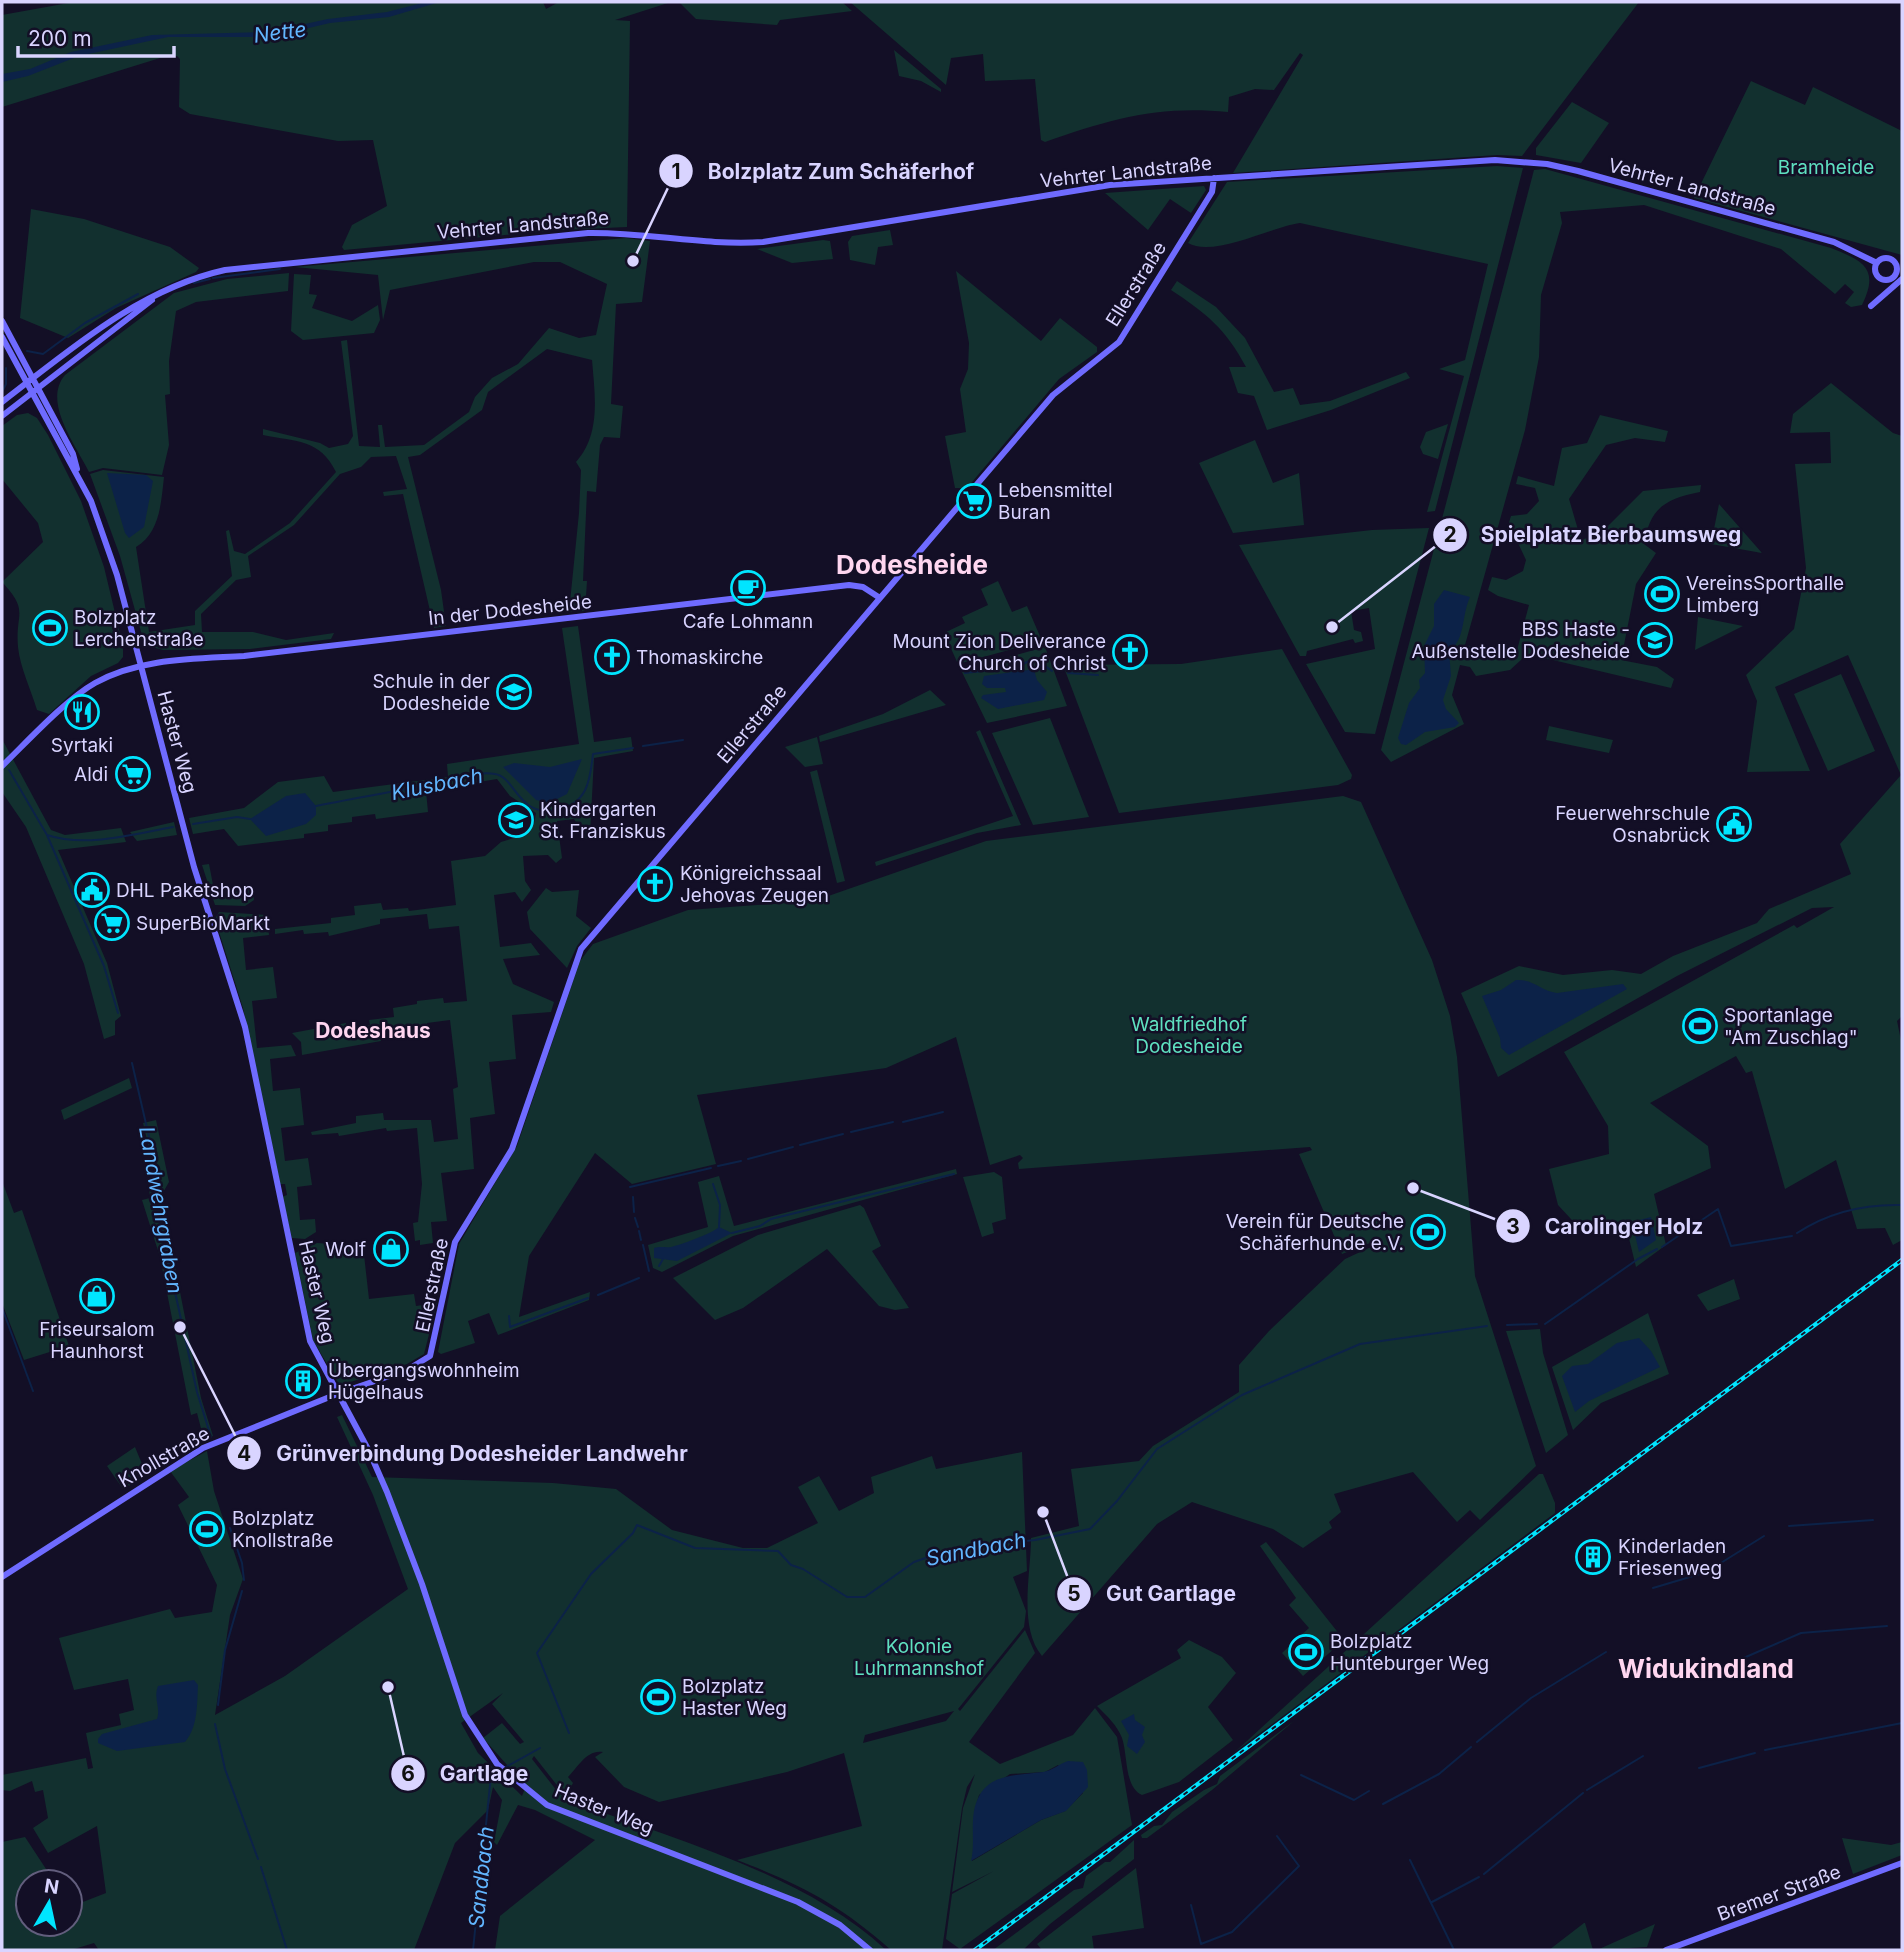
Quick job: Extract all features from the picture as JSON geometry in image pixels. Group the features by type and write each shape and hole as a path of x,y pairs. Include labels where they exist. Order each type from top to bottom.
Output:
{"street":[{"name":"Vehrter Landstraße","path":"2,402 116,316 162,293 225,270 588,233 645,235 713,243 763,242 1074,190 1214,178 1485,161 1538,163 1577,171 1820,238 1877,263"},
{"name":"Ellerstraße","path":"430,1356 455,1242 512,1149 581,949 1053,395 1119,342 1212,192 1214,178"},
{"path":"1888,258 1900,269 1891,278 1883,279 1877,273 1877,263 1888,258"},
{"path":"1871,306 1902,279"},
{"name":"Vehrter Landstraße","path":"2,416 162,293"},
{"name":"Haster Weg","path":"2,321 33,379 35,391"},
{"name":"Haster Weg","path":"2,337 26,384 35,391 73,454 101,527 194,867 245,1027 310,1341 369,1451 406,1539 465,1715 497,1764 528,1792 568,1815 809,1907 840,1925 870,1950"},
{"name":"In der Dodesheide","path":"2,766 85,690 141,666 849,585 863,587 880,598"},
{"name":"Knollstraße","path":"2,1577 203,1448 337,1394 407,1370 430,1356"},
{"name":"Bremer Straße","path":"1666,1950 1902,1863"}],"green space":[{"path":"74,2 543,2 546,9 559,2 671,2 615,20 630,21 627,227 559,230 344,250 342,247 352,225 387,206 373,140 338,141 190,114 179,107 180,59 177,56 160,58 2,107 2,15"},
{"path":"679,2 842,2 852,11 780,20 777,25 696,19"},
{"path":"850,2 1639,2 1522,156 1497,155 1233,173 1303,55 1300,53 1274,90 1255,89 1229,97 1228,112 1157,112 1113,121 1045,142 1041,140 1035,79 985,81 983,54 951,58 946,85"},
{"path":"894,50 941,89 941,92 921,81 899,76"},
{"name":"Bramheide","path":"1751,81 1805,105 1813,87 1902,131 1902,255 1694,198"},
{"path":"1572,102 1609,123 1581,163 1536,155 1536,148"},
{"path":"1497,166 1523,168 1435,511 1427,512 1464,376 1439,369 1465,360 1488,264 1300,223 1212,247 1199,247 1188,243 1227,182"},
{"path":"1545,169 1831,248 1852,257 1865,267 1869,274 1867,292 1862,305 1851,307 1845,303 1854,292 1845,284 1835,294 1781,249 1644,205 1560,212 1562,223 1541,295 1539,357 1525,430 1465,645 1516,654 1529,605 1498,596 1488,590 1492,577 1506,580 1523,571 1526,560 1518,543 1505,535 1511,516 1527,514 1539,501 1535,488 1516,484 1518,476 1554,486 1562,448 1587,443 1600,415 1668,431 1665,442 1635,438 1606,445 1569,499 1581,540 1600,534 1643,491 1701,485 1700,492 1669,502 1655,513 1650,521 1644,544 1656,553 1636,584 1621,660 1657,667 1674,679 1671,688 1536,656 1522,659 1510,670 1476,676 1470,667 1460,665 1452,695 1464,724 1391,762 1381,750 1534,170"},
{"path":"1204,186 1206,190 1191,213 1170,199 1148,230 1105,193"},
{"path":"31,209 84,219 170,247 199,268 196,272 116,308 68,338 20,318"},
{"path":"890,230 893,245 878,247 875,265 850,260 848,242 852,236"},
{"path":"626,238 650,241 642,302 616,304 611,404 623,406 620,438 604,437 600,445 596,492 587,491 583,581 587,581 585,611 569,612 579,513 581,470 576,462 584,451 593,427 592,360 547,349 488,392 482,410 420,455 408,457 441,590 446,626 434,628 403,494 384,496 383,492 407,489 396,456 371,457 361,467 340,474 294,525 248,556 251,577 236,580 201,614 202,632 253,632 286,640 334,633 331,639 250,649 163,650 148,646 143,639 120,556 90,474 103,470 164,477 155,526 136,547 149,632 195,625 195,611 232,576 226,531 229,530 234,551 245,554 290,523 336,472 323,453 315,448 297,441 263,435 263,429 320,443 329,448 348,444 353,436 341,341 347,340 359,446 380,447 378,425 382,425 385,447 424,445 469,412 475,397 492,378 518,364 549,328 579,338 596,335 607,284 560,262 534,262 390,290 383,320 378,275 295,267"},
{"path":"830,241 833,259 792,263 757,249"},
{"path":"956,271 1041,341 1060,318 1097,347 1097,352 1059,379 967,488 955,488 945,436 966,432 960,389 968,369 969,343"},
{"path":"289,273 288,291 196,302 176,311 169,361 170,394 165,395 169,445 162,475 103,468 89,472 59,410 59,386 65,375 174,293 227,279"},
{"path":"294,274 311,275 309,294 317,295 312,308 352,321 378,305 380,320 374,333 303,340 291,331"},
{"path":"1177,281 1216,307 1245,338 1274,392 1293,388 1300,405 1330,401 1406,372 1410,378 1331,410 1267,430 1254,396 1238,393 1229,367 1246,367 1231,342 1195,306 1171,290"},
{"path":"1831,383 1893,433 1902,436 1902,1016 1897,1021 1902,1045 1902,1240 1893,1245 1885,1228 1857,1229 1836,1160 1785,1189 1752,1071 1746,1073 1736,1056 1650,1103 1708,1146 1711,1168 1654,1194 1666,1245 1636,1267 1625,1222 1583,1232 1558,1205 1549,1169 1609,1154 1608,1126 1564,1052 1794,925 1797,928 1834,907 1812,908 1677,976 1498,1077 1461,993 1519,966 1563,975 1612,970 1641,974 1673,956 1757,923 1769,909 1851,874 1840,844 1901,775 1848,655 1775,687 1810,771 1747,772 1757,701 1746,675 1794,629 1806,568 1795,464 1831,463 1830,432 1790,433 1793,414"},
{"path":"28,413 37,418 48,435 81,501 104,567 123,646 123,657 118,663 91,676 49,714 37,710 19,655 19,607 2,582 43,542 38,523 2,479 2,426 17,415"},
{"path":"1448,424 1438,459 1423,454 1420,447 1426,432"},
{"path":"1255,440 1273,483 1299,473 1304,525 1233,533 1199,463"},
{"path":"1719,504 1762,553 1711,544"},
{"path":"1429,528 1375,734 1345,732 1306,664 1375,649 1369,608 1351,611 1354,630 1361,632 1363,641 1355,643 1353,639 1307,651 1306,656 1300,656 1239,545 1372,530"},
{"path":"998,581 1012,612 1027,606 1042,641 958,664 944,633 965,623 962,617 988,605 981,589"},
{"path":"1698,617 1743,626 1695,650"},
{"path":"578,626 594,742 631,737 633,751 594,758 590,835 586,839 574,819 557,821 562,858 556,863 548,855 523,856 525,881 531,890 522,902 515,892 494,895 500,947 531,943 540,955 503,959 513,984 554,1002 551,1012 512,1015 516,1059 489,1062 495,1114 470,1118 474,1169 441,1173 447,1221 431,1222 433,1243 420,1245 420,1240 415,1241 413,1223 418,1222 422,1184 417,1128 387,1131 386,1128 339,1136 338,1133 312,1135 311,1132 356,1123 356,1116 383,1113 384,1120 431,1120 434,1142 458,1139 453,1089 458,1087 450,1020 427,1023 428,1031 401,1035 399,1029 380,1032 381,1041 302,1055 301,1042 292,1033 346,1023 347,1028 370,1025 369,1020 394,1017 393,1008 417,1004 417,1001 443,998 444,1003 467,1001 459,926 429,929 427,914 380,919 380,924 329,936 328,932 304,934 303,930 275,934 275,929 331,923 331,918 355,915 354,906 381,903 383,910 408,908 409,911 456,905 451,861 485,856 501,842 520,836 534,824 536,813 510,796 497,779 426,791 428,812 376,819 375,814 352,817 352,822 328,825 328,831 304,834 304,838 238,846 224,829 193,834 189,818 244,808 278,782 324,776 333,792 448,777 447,764 579,744 562,628"},
{"path":"1045,647 1067,706 987,723 961,670"},
{"path":"1282,649 1352,775 1351,779 1338,785 1119,813 1063,665 1181,664"},
{"path":"1841,674 1875,751 1828,771 1794,694"},
{"path":"930,690 946,705 820,742 819,736 883,714"},
{"path":"1050,718 1089,817 1033,825 992,733"},
{"path":"1549,726 1613,740 1609,753 1546,740"},
{"path":"980,730 1021,825 977,833 876,866 875,862 1013,816 976,732"},
{"path":"817,737 823,764 805,767 785,747"},
{"path":"2,739 51,830 65,835 121,828 126,842 58,850 107,963 121,1016 115,1021 115,1035 104,1039 84,964 26,827 2,792"},
{"path":"817,770 845,881 837,883 810,772"},
{"name":"Waldfriedhof Dodesheide","path":"1343,796 1361,802 1432,960 1450,1016 1457,1057 1475,1276 1536,1466 1480,1520 1470,1510 1457,1522 1413,1472 1334,1494 1341,1512 1329,1522 1332,1528 1303,1548 1273,1529 1192,1502 1157,1524 1042,1656 1030,1630 1028,1615 1031,1538 1079,1526 1071,1469 1139,1461 1153,1446 1239,1392 1239,1365 1269,1331 1345,1259 1371,1247 1370,1243 1342,1254 1299,1154 1312,1150 1310,1147 1019,1169 1018,1163 1023,1158 1020,1155 990,1165 956,1037 886,1068 697,1095 716,1164 632,1184 595,1153 529,1256 519,1317 590,1292 589,1300 498,1335 489,1313 468,1321 475,1343 441,1354 438,1352 459,1244 517,1146 580,961 593,944 688,910 814,901 986,841"},
{"path":"174,822 177,835 137,841 130,832"},
{"path":"209,864 215,895 253,889 254,900 245,906 215,905 202,865"},
{"path":"546,888 552,892 579,890 576,916 591,928 577,946 567,968 530,929 527,912"},
{"path":"219,912 267,915 269,935 243,938 246,970 273,967 277,998 252,1001 257,1048 291,1045 296,1056 270,1059 273,1091 300,1088 304,1125 281,1128 285,1161 308,1158 312,1185 297,1187 300,1220 315,1219 316,1232 305,1239 292,1238 282,1197 287,1195 285,1184 280,1184 243,1008 215,919"},
{"path":"129,1078 132,1088 64,1120 61,1110"},
{"path":"156,1120 169,1182 161,1196 201,1398 213,1436 204,1440 197,1413 191,1415 160,1257 142,1200 150,1198 149,1189 158,1186 143,1123"},
{"path":"956,1169 957,1174 733,1236 662,1272 653,1268 648,1245 708,1227 698,1182 719,1176 734,1226"},
{"path":"994,1172 1002,1177 1006,1219 992,1223 994,1233 982,1237 963,1177"},
{"path":"2,1181 14,1213 22,1210 69,1346 24,1360 2,1303"},
{"path":"860,1205 864,1208 881,1246 872,1251 909,1308 895,1310 879,1306 827,1249 743,1308 715,1320 673,1278 758,1235"},
{"path":"317,1243 363,1246 369,1299 414,1294 416,1306 437,1303 424,1354 407,1364 341,1385 337,1381 313,1340 295,1253"},
{"path":"1734,1279 1740,1299 1708,1311 1697,1295"},
{"path":"1648,1313 1669,1374 1601,1403 1573,1430 1552,1367"},
{"path":"1540,1329 1543,1353 1568,1435 1546,1453 1506,1331"},
{"name":"Kolonie Luhrmannshof","path":"342,1415 372,1477 553,1483 616,1489 672,1530 743,1548 767,1548 818,1523 798,1487 819,1476 839,1511 874,1493 871,1477 932,1456 936,1469 1022,1452 1027,1571 1013,1577 1026,1611 1024,1627 958,1709 960,1711 1025,1630 1035,1653 969,1742 1000,1764 1073,1735 1095,1708 1117,1737 1132,1825 960,1949 946,1939 952,1894 994,1871 952,1892 963,1808 975,1774 967,1787 962,1808 942,1950 891,1950 854,1920 819,1897 737,1860 862,1826 844,1753 787,1772 659,1802 624,1787 595,1757 603,1752 592,1753 579,1764 568,1777 573,1783 568,1792 560,1789 534,1756 532,1759 557,1791 569,1800 694,1845 777,1879 853,1923 886,1950 495,1950 500,1916 595,1840 535,1810 518,1805 497,1845 494,1842 502,1800 493,1787 488,1810 455,1843 414,1950 99,1950 94,1943 71,1950 2,1950 2,1842 25,1837 45,1868 14,1868 14,1938 84,1938 84,1902 106,1893 97,1826 48,1853 33,1828 48,1818 43,1790 35,1792 32,1781 10,1791 2,1790 2,1775 86,1758 88,1769 93,1768 86,1733 121,1725 119,1714 134,1710 128,1679 74,1690 59,1638 170,1609 175,1618 212,1612 217,1585 178,1505 189,1497 170,1471 207,1451 214,1491 243,1579 230,1615 215,1715 285,1676 408,1589 373,1495 337,1417","holes":["503,1693 492,1704 524,1742 520,1744 502,1723 483,1738 526,1786 522,1796 478,1753 461,1723","954,1711 946,1721 863,1743 865,1735","1058,1765 1083,1793 1065,1811 1041,1820 972,1861 975,1845 974,1813 979,1795 1010,1774 1045,1772"]},
{"path":"135,1447 147,1476 123,1489 107,1466"},
{"path":"1539,1474 1543,1474 1555,1503 1555,1513 1236,1751"},
{"path":"1266,1542 1344,1640 1303,1676 1282,1653 1309,1628 1289,1605 1296,1598 1260,1546"},
{"path":"1189,1640 1222,1657 1236,1673 1208,1707 1233,1740 1179,1782 1142,1795 1136,1791 1129,1778 1120,1733 1097,1706 1181,1658 1177,1650"},
{"path":"1294,1721 1212,1790 1147,1838 1142,1838 1141,1835 1154,1826 1162,1825 1172,1812 1217,1784 1220,1776"},
{"path":"1842,1838 1891,1845 1902,1842 1902,1855 1853,1874"},
{"path":"1134,1840 1134,1859 1050,1924 1023,1950 993,1950 1074,1890 1083,1888 1086,1876 1105,1862 1110,1862"},
{"path":"1136,1868 1144,1928 1092,1936 1094,1950 1042,1950 1037,1944"},
{"path":"1584,1923 1593,1950 1549,1950"},
{"path":"1655,1924 1647,1947 1597,1950"}],"water":[{"name":"Nette","path":"426,2 440,2 389,17 330,23 270,37 168,37 79,56 28,76 2,82 2,74 30,69 71,52 152,35 268,32 328,19 387,12"},
{"path":"107,473 146,475 153,481 144,527 129,538 125,533"},
{"path":"1444,590 1470,597 1461,634 1449,651 1451,676 1443,700 1446,709 1459,723 1455,727 1425,732 1406,745 1401,744 1398,738 1409,703 1420,688 1419,680 1425,673 1424,646 1434,626 1434,604"},
{"path":"1034,670 1037,680 1047,692 1044,700 998,709 981,698 983,695 1006,692 1005,688 987,688 982,684 984,676"},
{"path":"582,759 567,794 549,803 536,800 503,767 514,763 550,767"},
{"path":"305,793 316,806 316,815 306,824 266,836 250,819 286,796"},
{"path":"1516,980 1528,981 1557,993 1623,984 1627,989 1509,1055 1501,1048 1500,1038 1482,996 1501,990"},
{"path":"1651,1217 1656,1240 1639,1252 1632,1222"},
{"path":"719,1227 732,1233 677,1261 654,1258 654,1248 681,1244"},
{"path":"1639,1338 1660,1367 1589,1401 1575,1412 1562,1376 1572,1366 1588,1364 1617,1343"},
{"path":"194,1680 198,1685 196,1715 185,1742 117,1751 98,1743 102,1734 157,1719 158,1686"},
{"path":"1134,1714 1135,1720 1145,1727 1142,1735 1145,1742 1137,1754 1127,1746 1129,1735 1121,1721"},
{"path":"1068,1761 1083,1762 1087,1770 1088,1787 1066,1811 1041,1820 971,1861 974,1811 984,1789 1009,1776 1046,1771"}],"waterway":[{"path":"213,278 280,269"},
{"path":"194,283 210,279"},
{"path":"27,351 43,354 85,323 138,294"},
{"path":"2,392 6,384 6,368"},
{"name":"Klusbach","path":"965,673 1017,667 1031,660 1037,660 1052,671"},
{"name":"Klusbach","path":"1068,673 1098,675"},
{"name":"Klusbach","path":"643,746 683,740"},
{"name":"Klusbach","path":"316,806 489,773 502,777 533,808 543,811 556,810 581,797 588,782 593,754 633,748"},
{"name":"Klusbach","path":"9,770 47,835 62,839 94,840 173,827"},
{"name":"Klusbach","path":"193,824 237,817 250,819"},
{"name":"Landwehrgraben","path":"47,835 104,966 118,1013"},
{"name":"Landwehrgraben","path":"132,1063 161,1189 157,1210 197,1392 211,1437"},
{"path":"903,1122 943,1112"},
{"path":"851,1132 893,1122"},
{"path":"800,1145 843,1134"},
{"path":"748,1159 793,1147"},
{"path":"718,1166 741,1161"},
{"path":"630,1187 711,1168"},
{"path":"732,1233 760,1226 771,1219 954,1174"},
{"path":"713,1184 720,1205 719,1227"},
{"path":"633,1197 634,1212"},
{"name":"Sandbach","path":"1797,1233 1848,1211 1902,1205"},
{"name":"Sandbach","path":"1662,1247 1718,1209 1731,1246 1792,1236"},
{"path":"635,1218 638,1227"},
{"path":"639,1231 641,1240"},
{"path":"643,1245 649,1271"},
{"name":"Sandbach","path":"1545,1324 1638,1259 1657,1249"},
{"path":"659,1266 663,1259"},
{"path":"598,1295 639,1278"},
{"path":"509,1316 510,1327 588,1298"},
{"path":"2,1308 33,1391"},
{"name":"Sandbach","path":"1507,1325 1537,1324"},
{"name":"Sandbach","path":"569,1733 537,1653 591,1574 633,1533 637,1525 695,1548 778,1551 791,1565 803,1569 847,1597 865,1597 914,1562 952,1549 1035,1540 1090,1529 1117,1501 1157,1449 1242,1395 1360,1344 1487,1326"},
{"path":"1789,1526 1873,1520"},
{"name":"Landwehrgraben","path":"230,1528 242,1563 244,1580"},
{"path":"1708,1571 1764,1536"},
{"path":"1653,1588 1700,1574"},
{"name":"Landwehrgraben","path":"218,1705 225,1650 242,1591"},
{"path":"1739,1660 1801,1633 1887,1626"},
{"path":"1477,1742 1531,1698 1606,1652"},
{"path":"1673,1677 1729,1664"},
{"path":"1765,1750 1902,1723"},
{"name":"Landwehrgraben","path":"215,1724 225,1769 258,1859"},
{"path":"1383,1804 1439,1774 1471,1747"},
{"name":"Sandbach","path":"504,1768 540,1748"},
{"path":"1699,1768 1755,1753"},
{"path":"1587,1790 1643,1756"},
{"name":"Sandbach","path":"473,1950 491,1776 499,1770"},
{"path":"1301,1775 1354,1800 1369,1791"},
{"path":"1484,1874 1583,1793"},
{"path":"1191,1905 1201,1944 1232,1932 1299,1866 1277,1836"},
{"path":"1410,1860 1454,1950"},
{"name":"Landwehrgraben","path":"261,1867 287,1950"},
{"path":"1432,1902 1479,1877"}],"railway":[{"path":"975,1950 1902,1260"}],"place":[{"name":"Bolzplatz Zum Schäferhof","path":"633,261"},
{"name":"Lebensmittel Buran","path":"974,501"},
{"name":"Cafe Lohmann","path":"748,588"},
{"name":"VereinsSporthalle Limberg","path":"1662,594"},
{"name":"Spielplatz Bierbaumsweg","path":"1332,627"},
{"name":"Bolzplatz Lerchenstraße","path":"50,628"},
{"name":"BBS Haste - Außenstelle Dodesheide","path":"1655,640"},
{"name":"Mount Zion Deliverance Church of Christ","path":"1130,652"},
{"name":"Thomaskirche","path":"612,657"},
{"name":"Schule in der Dodesheide","path":"514,692"},
{"name":"Syrtaki","path":"82,712"},
{"name":"Aldi","path":"133,774"},
{"name":"Kindergarten St. Franziskus","path":"516,820"},
{"name":"Feuerwehrschule Osnabrück","path":"1734,824"},
{"name":"Königreichssaal Jehovas Zeugen","path":"655,884"},
{"name":"DHL Paketshop","path":"92,890"},
{"name":"SuperBioMarkt","path":"112,923"},
{"name":"Sportanlage \"Am Zuschlag\"","path":"1700,1026"},
{"name":"Carolinger Holz","path":"1413,1188"},
{"name":"Verein für Deutsche Schäferhunde e.V.","path":"1428,1232"},
{"name":"Wolf","path":"391,1249"},
{"name":"Friseursalom Haunhorst","path":"97,1296"},
{"name":"Grünverbindung Dodesheider Landwehr","path":"180,1327"},
{"name":"Übergangswohnheim Hügelhaus","path":"303,1381"},
{"name":"Gut Gartlage","path":"1043,1512"},
{"name":"Bolzplatz Knollstraße","path":"207,1529"},
{"name":"Kinderladen Friesenweg","path":"1593,1557"},
{"name":"Bolzplatz Hunteburger Weg","path":"1306,1652"},
{"name":"Gartlage","path":"388,1687"},
{"name":"Bolzplatz Haster Weg","path":"658,1697"}],"district":[{"name":"Dodesheide","path":"912,564"},
{"name":"Dodeshaus","path":"373,1030"},
{"name":"Widukindland","path":"1706,1668"}]}
